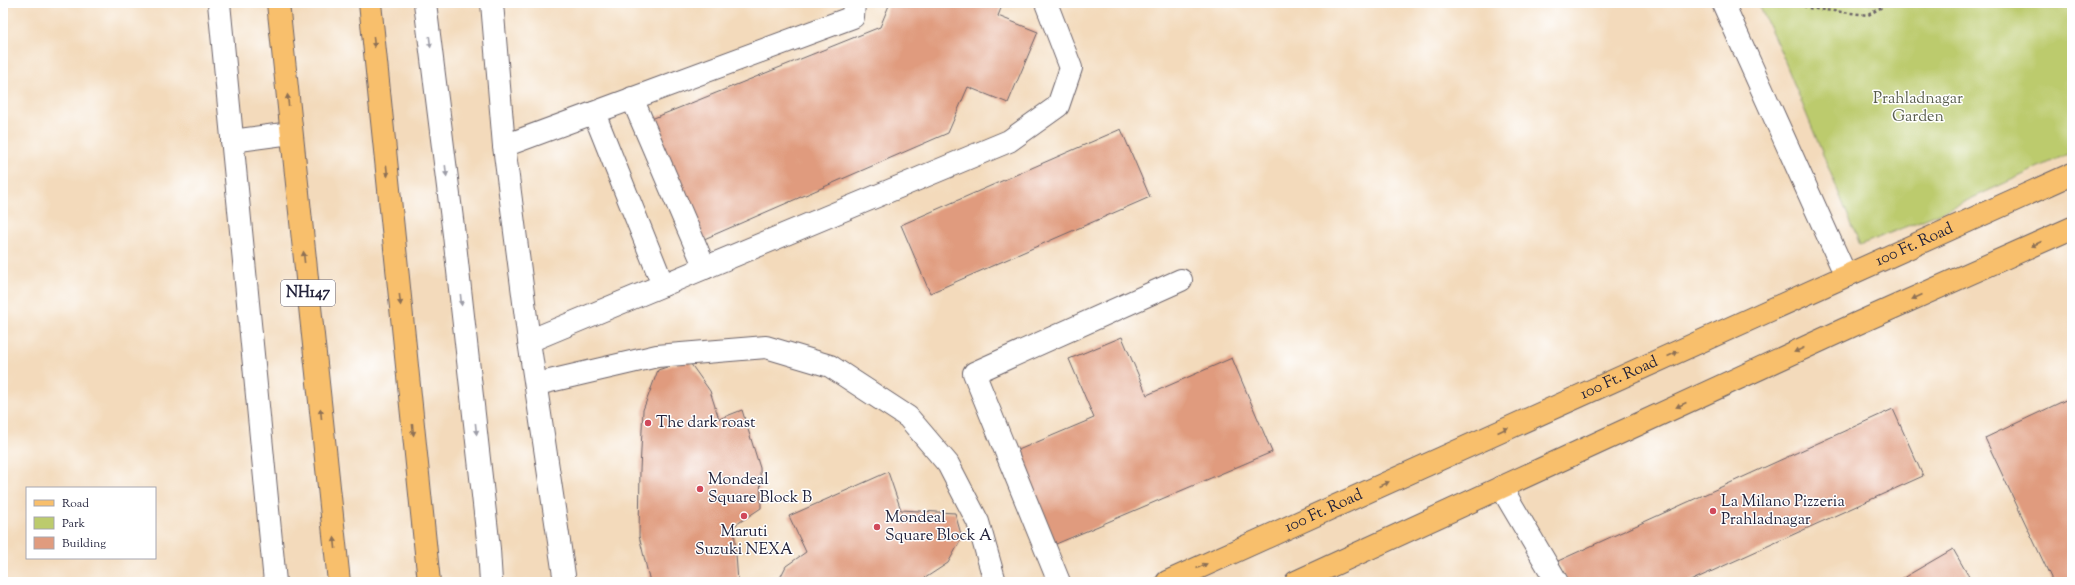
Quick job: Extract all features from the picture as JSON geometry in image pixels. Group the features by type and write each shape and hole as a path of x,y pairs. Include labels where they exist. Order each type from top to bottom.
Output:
{"main road":[{"name":"NH147","path":"278,3 339,582"},
{"path":"370,3 429,582"},
{"name":"100 Ft. Road","path":"1167,582 2072,174"},
{"path":"1296,582 1856,324 2072,228"}],"street":[{"path":"219,3 275,582"},
{"path":"425,3 457,258 489,541 491,582"},
{"path":"492,3 504,146 529,341 537,384 565,582"},
{"path":"504,146 853,17 854,3"},
{"path":"529,341 1009,141 1058,106 1071,68 1046,3"},
{"path":"1723,3 1846,276"},
{"path":"632,98 705,268"},
{"path":"594,113 663,285"},
{"path":"232,141 291,133"},
{"path":"1059,582 974,372 1181,280"},
{"path":"537,384 657,356 766,346 830,366 908,417 948,464 978,522 994,582"},
{"path":"1501,487 1557,582"}],"path":[{"path":"1798,3 1808,8 1868,15 1890,3"}],"green space":[{"name":"Prahladnagar Garden","path":"1758,3 2072,3 2072,152 1940,213 1860,245 1781,52"}],"building":[{"path":"890,3 1003,3 998,16 1038,32 1008,103 968,87 948,133 695,243 644,122 880,27"},
{"path":"1121,129 1150,197 930,293 901,225"},
{"path":"1122,337 1147,395 1232,358 1272,452 1056,544 1016,451 1094,418 1069,359"},
{"name":"Mondeal Square Block B","path":"688,360 710,391 719,419 742,410 760,468 761,508 734,526 738,582 650,582 639,536 643,410 658,370"},
{"path":"2072,397 2072,582 2053,582 1985,438"},
{"path":"1893,409 1923,476 1688,582 1568,582 1558,561"},
{"name":"Mondeal Square Block A","path":"888,472 901,510 955,513 962,538 948,563 919,582 778,582 786,566 806,552 789,516"},
{"path":"1953,549 1972,582 1896,582"}],"place":[{"name":"The dark roast","path":"648,423"},
{"name":"Mondeal Square Block B","path":"700,489"},
{"name":"La Milano Pizzeria Prahladnagar","path":"1713,511"},
{"name":"Maruti Suzuki NEXA","path":"744,516"},
{"name":"Mondeal Square Block A","path":"877,527"}]}
